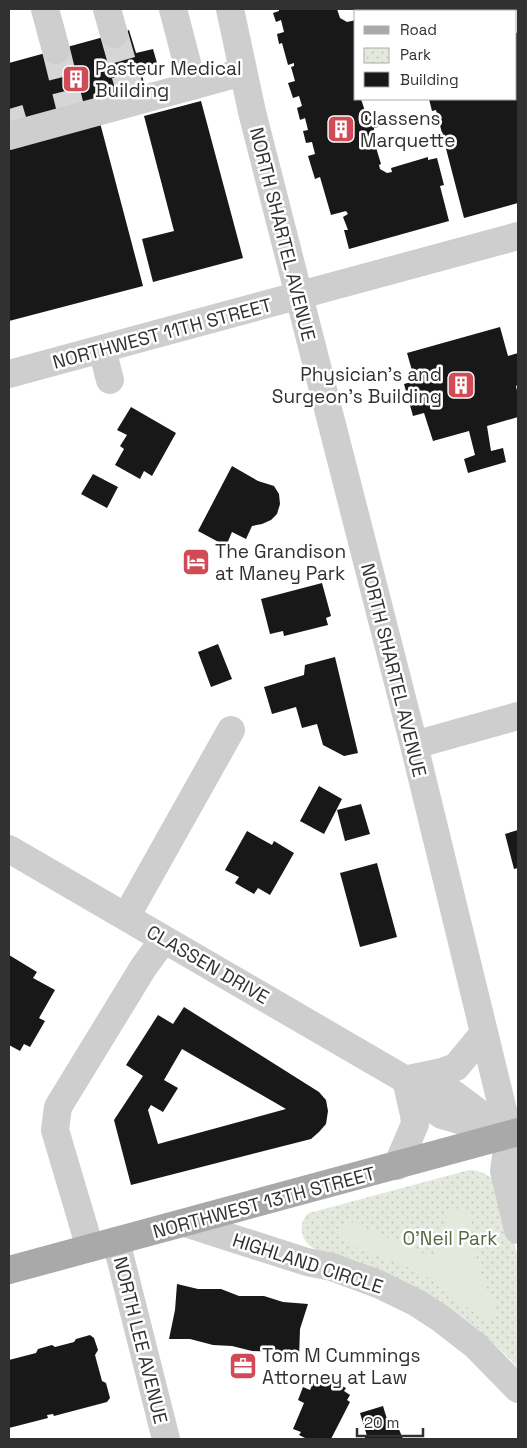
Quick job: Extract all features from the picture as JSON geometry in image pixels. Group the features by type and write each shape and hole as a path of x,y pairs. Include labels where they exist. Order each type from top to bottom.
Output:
{"main road":[{"name":"NORTHWEST 13TH STREET","path":"9,1270 515,1136"}],"street":[{"path":"45,9 56,50"},
{"path":"173,9 194,86"},
{"name":"NORTH SHARTEL AVENUE","path":"218,9 252,112"},
{"name":"NORTH SHARTEL AVENUE","path":"230,9 252,112 414,745 484,1033 515,1136 504,1171 518,1230"},
{"path":"13,132 132,98 194,86 239,73"},
{"name":"NORTHWEST 11TH STREET","path":"9,374 37,376 102,349 518,236"},
{"path":"102,349 110,380"},
{"path":"414,745 518,716"},
{"path":"126,916 232,730"},
{"name":"CLASSEN DRIVE","path":"9,849 406,1080 422,1102 442,1115 515,1136"},
{"path":"90,1248 55,1130 58,1107 164,939"},
{"path":"397,1166 415,1124 406,1080 456,1067 484,1033"},
{"name":"HIGHLAND CIRCLE","path":"185,1223 307,1262 332,1268 378,1284 417,1303 476,1346 518,1389"},
{"name":"NORTH LEE AVENUE","path":"116,1241 166,1439"}],"green space":[{"name":"O'Neil Park","path":"469,1170 480,1172 492,1178 501,1191 518,1257 518,1368 469,1323 430,1297 410,1285 365,1264 313,1248 306,1242 302,1233 303,1220 309,1213"},
{"path":"452,1210 462,1210 469,1214 472,1224 471,1234 480,1273 496,1308 496,1316 492,1321 484,1320 420,1272 346,1243 340,1235 343,1226 352,1222 425,1254 433,1254 445,1220"}],"building":[{"name":"Classens Marquette","path":"279,9 337,9 340,18 347,22 354,20 354,100 361,100 366,114 369,114 370,117 375,115 378,127 371,131 381,164 379,165 380,169 387,173 392,172 391,168 428,157 428,160 437,158 444,185 440,186 449,221 349,249 344,230 348,230 343,217 348,214 346,211 331,215 320,177 315,179 308,156 315,154 312,142 306,143 303,131 308,130 305,118 300,120 297,108 302,106 299,96 293,98 288,83 295,81 291,67 294,66 294,63 288,65 282,43 279,44 277,34 284,32 281,20 276,22 273,13 279,11"},
{"path":"482,9 482,10 394,10"},
{"name":"Pasteur Medical Building","path":"129,30 136,53 153,49 157,63 140,68 146,90 9,128 9,63"},
{"name":"Classens Marquette","path":"517,32 518,203 464,218 436,110 432,111 429,100 517,100"},
{"path":"201,101 243,258 153,282 142,239 174,231 144,116"},
{"path":"99,119 143,286 9,321 9,143"},
{"name":"Physician's and Surgeon's Building","path":"500,327 508,356 518,353 518,385 516,386 518,417 487,426 491,451 503,448 506,462 468,473 464,459 475,455 469,431 433,441 424,413 413,416 404,384 415,381 407,353"},
{"path":"131,407 176,433 152,476 144,471 140,479 115,465 124,449 120,446 127,435 117,430"},
{"path":"232,466 258,481 274,486 279,494 280,504 277,514 271,520 252,526 246,539 232,532 226,546 198,531"},
{"path":"93,474 118,487 107,508 81,494"},
{"path":"322,583 331,616 326,618 328,625 284,636 283,631 270,634 261,599"},
{"path":"218,644 232,679 211,687 198,652"},
{"path":"335,657 358,753 344,756 323,745 317,724 302,728 296,707 272,714 264,687 304,675 305,665"},
{"path":"319,786 342,799 324,834 300,821"},
{"path":"361,804 370,834 345,841 337,810"},
{"path":"518,830 518,868 514,869 505,834"},
{"path":"247,831 272,845 274,841 294,853 270,895 258,888 254,894 235,883 239,877 225,870"},
{"path":"377,863 397,937 360,947 340,873"},
{"path":"9,955 37,972 33,978 55,990 39,1018 45,1021 30,1047 24,1044 20,1051 9,1045"},
{"path":"184,1007 319,1092 326,1100 328,1111 326,1124 311,1139 131,1185 114,1120 143,1076 126,1065 158,1015 173,1024","holes":["182,1049 286,1109 158,1144 148,1110 151,1105 163,1112 178,1088 164,1080"]},
{"path":"177,1284 198,1289 221,1289 239,1296 264,1296 283,1302 308,1304 300,1329 299,1358 275,1352 252,1351 232,1346 213,1345 190,1339 169,1339 175,1310"},
{"path":"90,1335 94,1338 98,1350 95,1355 102,1381 106,1383 110,1398 107,1402 54,1416 53,1414 47,1415 48,1418 9,1428 9,1360 36,1353 38,1349 52,1345 55,1347 74,1342 76,1339"},
{"path":"326,1378 346,1388 344,1391 350,1395 347,1400 350,1402 331,1439 307,1439 299,1435 301,1432 293,1429 304,1403 298,1400 303,1387 310,1390 313,1383 317,1384 320,1379 324,1381"},
{"path":"383,1406 390,1429 398,1427 403,1439 365,1439 367,1436 360,1413"}],"tunnel":[{"path":"114,34 131,94"},
{"path":"56,50 71,111"},
{"path":"9,109 14,126"}],"place":[{"name":"Pasteur Medical Building","path":"76,79"},
{"name":"Classens Marquette","path":"341,129"},
{"name":"Physician's and Surgeon's Building","path":"461,385"},
{"name":"The Grandison at Maney Park","path":"196,562"},
{"name":"Tom M Cummings Attorney at Law","path":"243,1366"}]}
